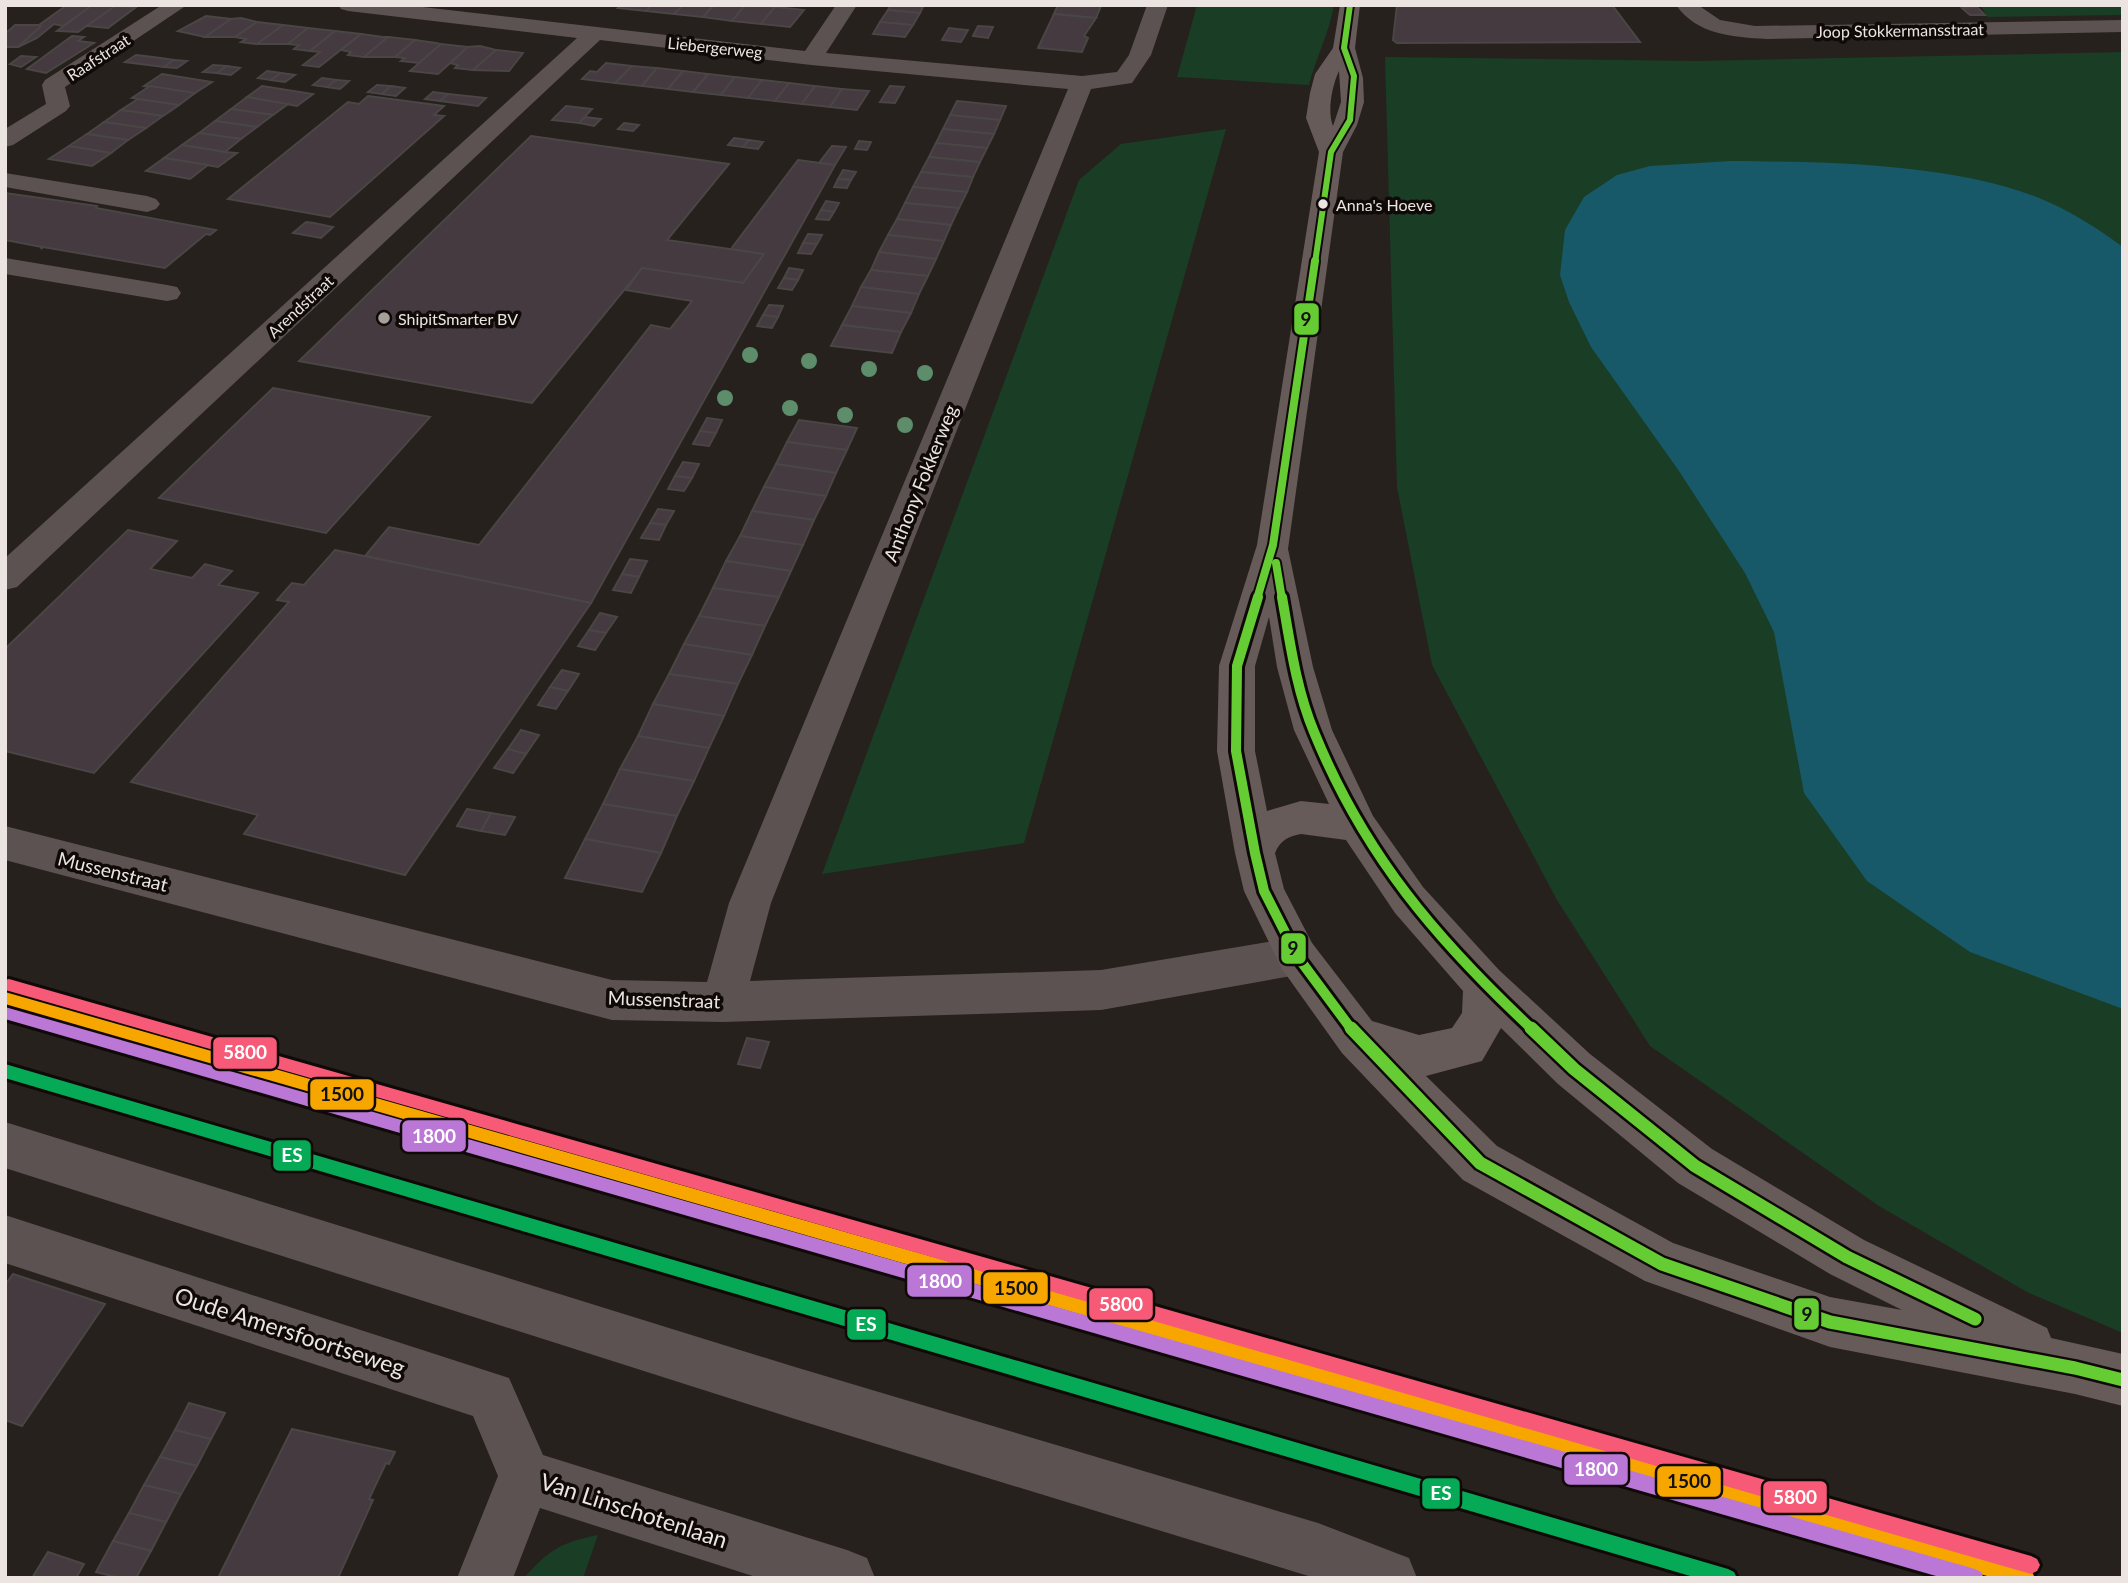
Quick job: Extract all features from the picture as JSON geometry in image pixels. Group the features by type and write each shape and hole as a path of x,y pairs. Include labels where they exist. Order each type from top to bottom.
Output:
{"main road":[{"path":"1331,152 1318,118 1321,93 1326,74 1344,48 1350,5"},
{"path":"1344,48 1354,76 1350,120 1331,152 1273,545 1237,666 1236,751 1255,853 1264,891 1297,956 1358,1038 1480,1163 1662,1264 1830,1322 2075,1368 2123,1380"},
{"path":"1273,545 1295,667 1310,718 1359,827 1409,900 1484,984 1574,1069 1695,1166 1847,1257 2075,1368"},
{"path":"1255,853 1266,831 1287,819 1316,816 1359,827"},
{"path":"1358,1038 1419,1056 1466,1046 1484,1017 1484,984"}],"street":[{"name":"Raafstraat","path":"5,140 58,106 53,85 177,5"},
{"name":"Liebergerweg","path":"348,5 811,58 1082,83"},
{"path":"811,58 847,5"},
{"path":"1082,83 1124,78 1140,55 1158,5"},
{"name":"Joop Stokkermansstraat","path":"1686,5 1698,19 1729,30 1766,33 2123,26"},
{"path":"551,29 567,13"},
{"name":"Arendstraat","path":"5,578 594,34"},
{"name":"Anthony Fokkerweg","path":"723,1002 750,904 1082,83"},
{"path":"5,180 147,204"},
{"path":"5,266 167,293"},
{"name":"Mussenstraat","path":"5,843 612,1000 723,1002 1101,990 1297,956"},
{"path":"5,1145 782,1389 1318,1551 1389,1578"},
{"name":"Oude Amersfoortseweg","path":"5,1239 491,1396 526,1476"},
{"name":"Van Linschotenlaan","path":"485,1578 526,1476 847,1578"}],"green space":[{"path":"1197,5 1334,5 1309,85 1177,77"},
{"path":"1980,5 2123,5 2123,15 1988,17"},
{"name":"Anna's Hoeve","path":"2123,52 2123,1333 2027,1292 1879,1206 1650,1046 1557,900 1432,665 1397,487 1385,57 1696,61"},
{"path":"1226,129 1024,843 822,874 1079,180 1121,144"},
{"path":"598,1535 583,1578 524,1578 548,1554 565,1544"}],"water":[{"path":"1731,161 1887,167 1927,171 2004,186 2050,203 2123,247 2123,1009 1970,952 1867,881 1804,793 1774,632 1745,573 1679,471 1591,347 1569,302 1560,275 1565,230 1584,197 1617,175 1650,166"}],"building":[{"path":"67,5 91,6 63,26 54,24 37,38 18,47 39,25"},
{"path":"621,5 652,5 646,11 618,8"},
{"path":"652,5 683,5 674,14 646,11"},
{"path":"683,5 714,5 703,17 674,14"},
{"path":"714,5 745,5 732,21 703,17"},
{"path":"745,5 775,7 761,24 732,21"},
{"path":"891,5 924,5 920,13 888,10"},
{"path":"1058,5 1101,6 1096,18 1054,14"},
{"path":"1397,5 1612,5 1640,42 1397,43 1393,40"},
{"path":"91,6 115,6 78,32 57,31"},
{"path":"115,6 136,7 108,28 87,26"},
{"path":"775,7 804,10 790,27 761,24"},
{"path":"1977,7 1985,15 1970,15 1962,8"},
{"path":"888,10 920,13 913,25 880,22"},
{"path":"1054,14 1096,18 1084,36 1088,38 1082,52 1038,48"},
{"path":"206,16 231,19 205,37 178,31"},
{"path":"241,18 257,22 235,37 205,37 231,19"},
{"path":"257,22 283,25 257,44 241,42 246,39 235,37"},
{"path":"880,22 913,25 905,37 873,34"},
{"path":"15,25 41,26 18,47 5,47 5,34"},
{"path":"283,25 308,28 288,44 257,44"},
{"path":"978,26 993,27 988,38 973,36"},
{"path":"308,28 335,31 310,51 294,49 299,45 288,44"},
{"path":"949,28 968,30 961,42 942,40"},
{"path":"335,31 361,34 319,67 303,65 320,52 310,51"},
{"path":"361,34 388,37 364,57 348,55 351,52 341,50"},
{"path":"72,36 84,37 78,41 94,43 46,73 27,69"},
{"path":"388,37 415,40 395,57 364,57"},
{"path":"415,40 441,44 419,63 401,61 405,58 395,57"},
{"path":"441,44 468,47 438,74 410,71"},
{"path":"480,46 496,50 473,70 455,68 458,65 450,63 468,47"},
{"path":"496,50 523,53 509,71 473,70"},
{"path":"136,55 174,60 164,67 125,62"},
{"path":"21,56 36,57 21,67 10,64"},
{"path":"174,60 187,61 177,68 164,67"},
{"path":"606,63 632,66 615,83 582,79 590,71 597,72"},
{"path":"213,65 227,66 217,73 203,72"},
{"path":"227,66 240,68 231,75 217,73"},
{"path":"632,66 657,68 642,86 615,83"},
{"path":"657,68 683,71 668,89 642,86"},
{"path":"267,71 281,73 271,80 258,78"},
{"path":"683,71 708,74 693,92 668,89"},
{"path":"281,73 295,75 285,82 271,80"},
{"path":"162,74 212,82 195,93 144,86"},
{"path":"708,74 735,77 721,95 693,92"},
{"path":"735,77 762,80 748,98 721,95"},
{"path":"322,78 336,80 327,87 313,85"},
{"path":"336,80 349,81 340,89 327,87"},
{"path":"762,80 789,83 775,101 748,98"},
{"path":"789,83 815,86 802,104 775,101"},
{"path":"377,85 391,86 382,94 368,92"},
{"path":"150,86 195,93 179,105 132,98"},
{"path":"262,86 313,94 297,106 247,97"},
{"path":"391,86 405,88 396,96 382,94"},
{"path":"815,86 842,89 830,107 802,104"},
{"path":"890,86 904,87 895,103 880,102"},
{"path":"842,89 869,91 857,110 830,107"},
{"path":"433,92 448,94 440,101 425,99"},
{"path":"448,94 486,98 478,106 440,101"},
{"path":"368,96 444,106 434,115 444,116 330,217 228,199 348,102 359,104"},
{"path":"247,97 288,104 273,115 231,109"},
{"path":"138,99 179,105 163,116 121,110"},
{"path":"957,101 1006,106 1000,120 950,115"},
{"path":"566,106 592,109 579,123 552,120"},
{"path":"231,109 273,115 257,127 215,121"},
{"path":"121,110 163,116 146,128 104,122"},
{"path":"950,115 1000,120 994,134 943,129"},
{"path":"585,117 601,119 594,126 579,123"},
{"path":"215,121 257,127 241,139 199,133"},
{"path":"104,122 146,128 128,140 87,134"},
{"path":"624,123 639,125 633,131 618,129"},
{"path":"943,129 994,134 987,148 936,143"},
{"path":"199,133 241,139 225,152 182,145"},
{"path":"87,134 128,140 111,153 69,146"},
{"path":"531,136 729,164 667,240 764,254 743,283 642,268 532,403 299,361"},
{"path":"734,138 749,140 743,147 728,145"},
{"path":"749,140 763,142 758,149 743,147"},
{"path":"859,141 871,142 867,150 855,149"},
{"path":"936,143 987,148 980,162 929,157"},
{"path":"182,145 237,153 218,167 164,158"},
{"path":"69,146 111,153 92,166 49,159"},
{"path":"832,146 846,147 835,165 819,163"},
{"path":"929,157 980,162 973,177 921,172"},
{"path":"164,158 208,165 190,179 146,171"},
{"path":"798,160 835,165 591,603 365,556 389,527 479,545 651,325 670,329 692,301 626,290 642,268 743,283 764,254 731,249"},
{"path":"843,170 856,172 851,180 838,179"},
{"path":"921,172 973,177 967,192 913,187"},
{"path":"838,179 851,180 847,188 834,187"},
{"path":"913,187 967,192 959,208 905,203"},
{"path":"5,193 97,206 96,208 216,230 210,235 206,234 165,268 43,247 41,249 42,247 5,240"},
{"path":"826,201 839,203 834,212 821,210"},
{"path":"905,203 959,208 951,225 897,219"},
{"path":"821,210 834,212 829,220 816,219"},
{"path":"897,219 951,225 944,241 888,235"},
{"path":"306,222 333,227 321,238 293,233"},
{"path":"808,234 822,235 817,244 803,243"},
{"path":"888,235 944,241 936,259 879,252"},
{"path":"803,243 817,244 811,254 798,253"},
{"path":"879,252 936,259 928,276 871,270"},
{"path":"789,268 803,270 798,280 784,278"},
{"path":"871,270 928,276 919,294 861,287"},
{"path":"784,278 798,280 792,290 778,288"},
{"path":"861,287 919,294 911,313 852,306"},
{"path":"769,305 783,306 778,317 763,315"},
{"path":"852,306 911,313 901,332 842,325"},
{"path":"763,315 778,317 772,328 757,326"},
{"path":"842,325 901,332 892,353 831,346"},
{"path":"273,388 430,417 326,533 159,498"},
{"path":"707,418 722,420 716,433 700,431"},
{"path":"799,420 857,428 847,450 787,442"},
{"path":"700,431 716,433 709,446 693,444"},
{"path":"787,442 847,450 836,473 776,464"},
{"path":"683,462 699,464 692,478 675,476"},
{"path":"776,464 836,473 826,496 764,487"},
{"path":"675,476 692,478 684,491 668,489"},
{"path":"764,487 826,496 814,520 752,511"},
{"path":"658,509 674,511 666,525 650,523"},
{"path":"752,511 814,520 803,545 740,536"},
{"path":"650,523 666,525 659,540 641,538"},
{"path":"128,530 177,541 150,569 192,578 205,564 232,571 218,585 258,593 94,773 5,751 5,649"},
{"path":"740,536 803,545 791,571 726,561"},
{"path":"335,550 591,603 405,875 244,834 258,815 131,782 289,602 277,600 292,583 304,585"},
{"path":"630,559 647,561 639,577 622,574"},
{"path":"726,561 791,571 779,597 713,588"},
{"path":"622,574 639,577 631,593 613,590"},
{"path":"713,588 779,597 765,626 699,616"},
{"path":"600,613 617,617 606,633 589,630"},
{"path":"699,616 765,626 752,655 684,644"},
{"path":"589,630 606,633 595,650 578,646"},
{"path":"684,644 752,655 738,684 669,674"},
{"path":"562,670 579,674 568,691 550,687"},
{"path":"669,674 738,684 724,716 653,704"},
{"path":"550,687 568,691 556,709 538,705"},
{"path":"653,704 724,716 709,748 638,736"},
{"path":"521,730 539,735 526,754 508,749"},
{"path":"638,736 709,748 694,781 620,769"},
{"path":"508,749 526,754 513,773 494,768"},
{"path":"620,769 694,781 677,816 603,804"},
{"path":"603,804 677,816 661,853 585,839"},
{"path":"467,809 491,813 481,831 457,826"},
{"path":"491,813 515,817 505,835 481,831"},
{"path":"585,839 661,853 642,892 565,878"},
{"path":"747,1038 769,1042 760,1068 738,1064"},
{"path":"13,1274 105,1304 22,1426 5,1420 5,1285"},
{"path":"189,1403 225,1413 211,1439 175,1430"},
{"path":"292,1429 395,1452 389,1464 386,1463 369,1499 373,1500 338,1578 218,1578"},
{"path":"175,1430 211,1439 197,1466 160,1457"},
{"path":"160,1457 197,1466 181,1494 144,1485"},
{"path":"144,1485 181,1494 166,1522 129,1513"},
{"path":"129,1513 166,1522 151,1551 113,1541"},
{"path":"113,1541 151,1551 136,1578 120,1578 96,1572"},
{"path":"48,1552 84,1564 76,1578 32,1578"}],"transit line":[{"name":"9","path":"1350,5 1344,48 1354,76 1350,120 1331,152 1273,545 1237,666 1236,751 1255,853 1264,891 1297,956 1358,1038 1480,1163 1662,1264 1830,1322 2075,1368 2123,1380"},
{"name":"9","path":"1276,563 1295,667 1313,730 1359,827 1409,900 1441,938 1484,984 1574,1069 1695,1166 1847,1257 1975,1319"},
{"name":"5800","path":"9,985 2031,1565"},
{"name":"1500","path":"5,998 2026,1578"},
{"name":"1800","path":"5,1013 1975,1578"},
{"name":"ES","path":"5,1071 1728,1578"}],"place":[{"name":"Anna's Hoeve","path":"1323,204"},
{"name":"ShipitSmarter BV","path":"384,318"}]}
